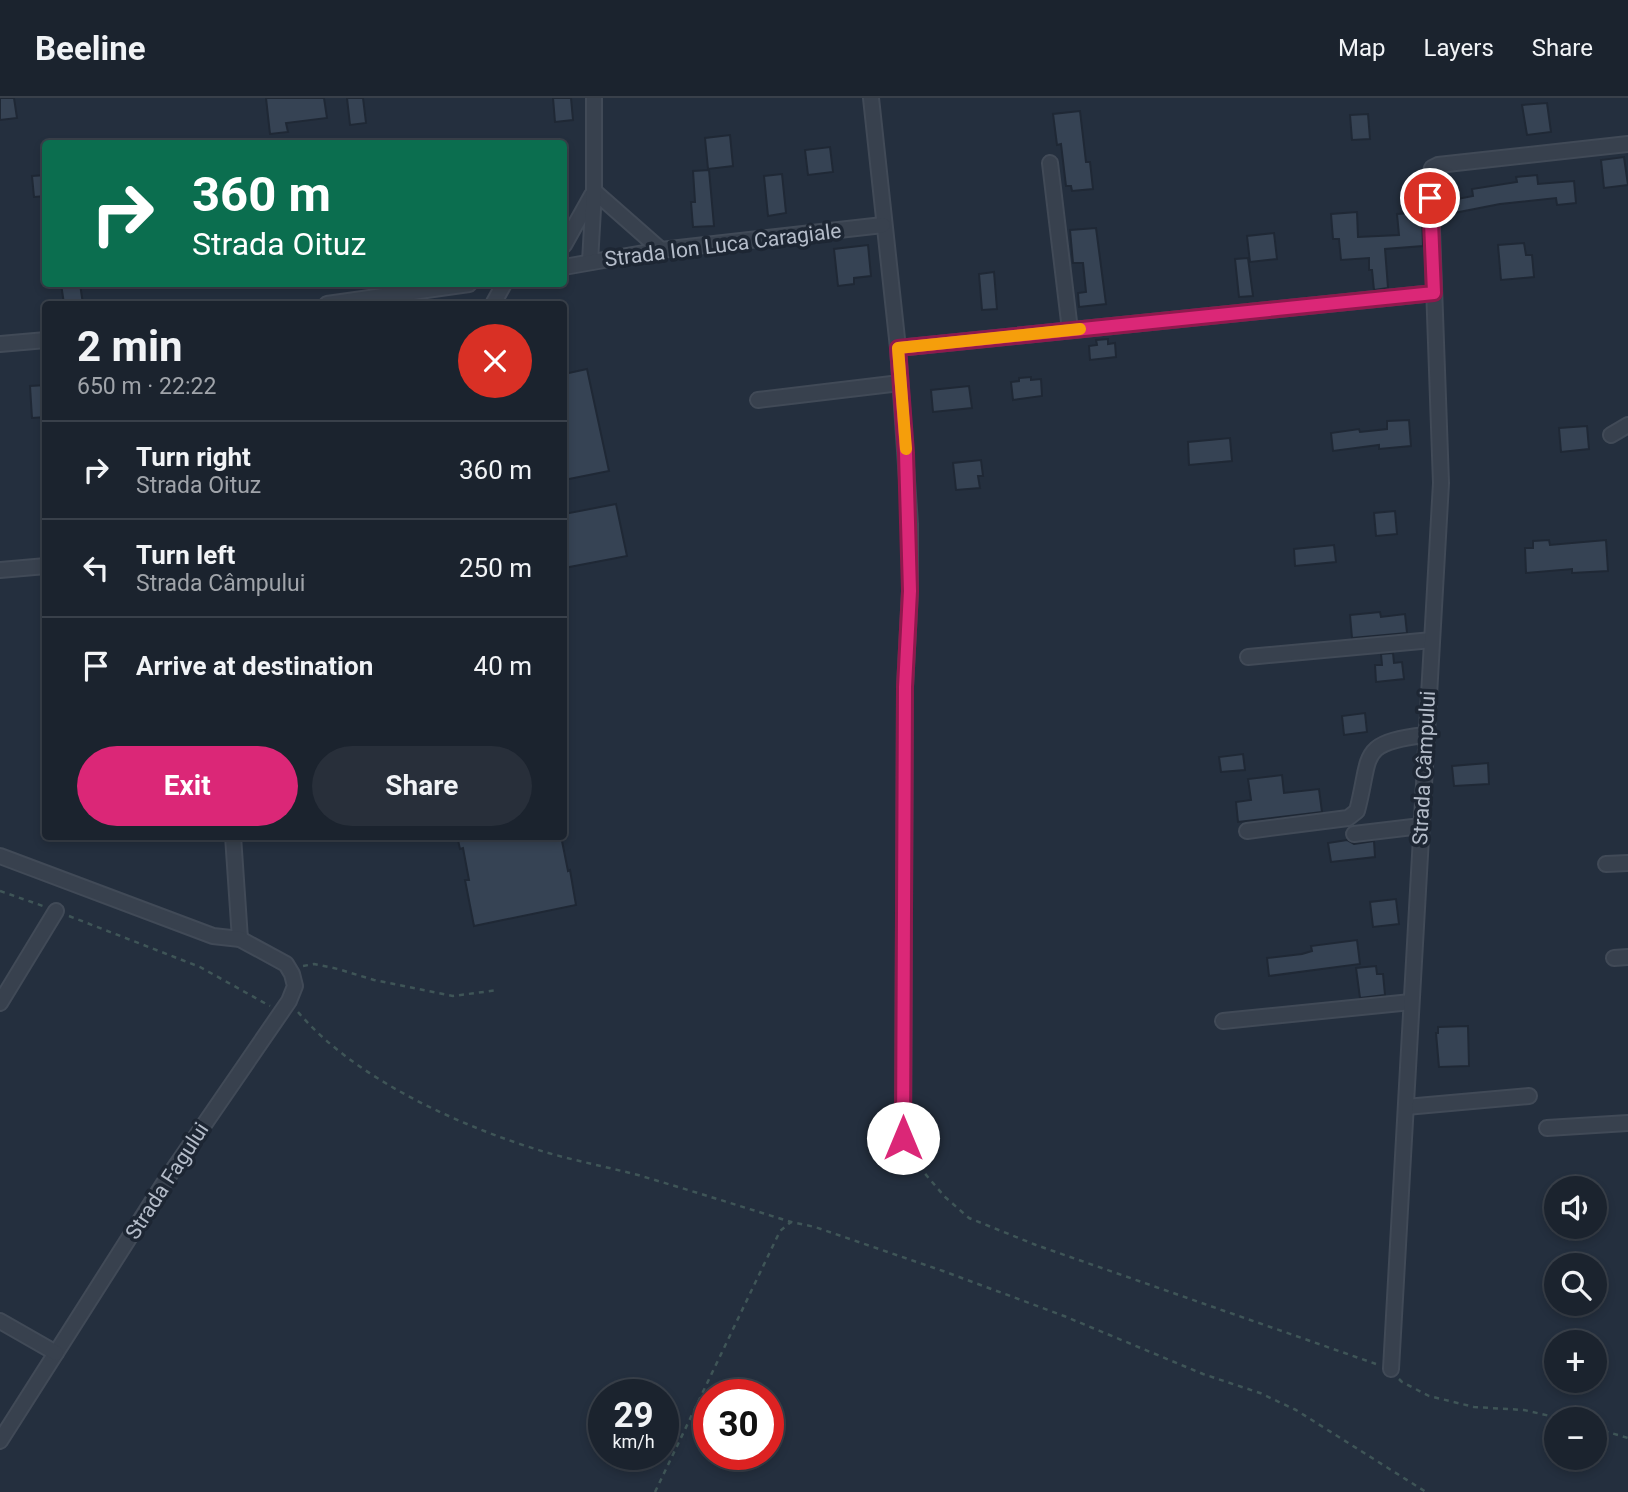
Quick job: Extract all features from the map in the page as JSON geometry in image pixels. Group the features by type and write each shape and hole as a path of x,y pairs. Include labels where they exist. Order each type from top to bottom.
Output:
{"street":[{"path":"590,262 594,191 594,98"},
{"path":"871,98 898,348 907,477 910,591 905,687 903,1138"},
{"name":"Strada Câmpului","path":"1391,1369 1441,483 1430,174 1432,168 1628,144"},
{"path":"1050,163 1070,330"},
{"path":"567,240 594,191"},
{"path":"594,191 661,250"},
{"name":"Strada Ion Luca Caragiale","path":"567,266 661,250 883,225"},
{"path":"348,301 447,287"},
{"path":"898,348 1434,293"},
{"path":"0,344 42,340"},
{"path":"758,400 900,383"},
{"path":"1611,435 1628,425"},
{"path":"0,570 42,566"},
{"path":"1248,657 1432,640"},
{"path":"1247,831 1348,818 1357,811 1370,753 1383,743 1426,734"},
{"path":"1354,834 1421,826"},
{"path":"233,840 240,939"},
{"path":"0,856 213,936 240,939 286,964 292,974"},
{"path":"1606,864 1628,863"},
{"path":"0,1003 56,911"},
{"name":"Strada Fagului","path":"0,1441 164,1183 286,1006 295,986 292,974"},
{"path":"1223,1021 1411,1002"},
{"path":"1406,1107 1529,1096"},
{"path":"1547,1128 1628,1123"},
{"path":"0,1321 56,1353"}],"path":[{"path":"0,891 200,967 286,1006 348,1058 395,1088 464,1125 546,1152 636,1175 814,1227 943,1271 1064,1317 1296,1409 1426,1492"},
{"path":"292,974 303,966 314,964 374,980 453,996 498,990"},
{"path":"903,1138 915,1162 945,1197 969,1218 1036,1245 1391,1369 1402,1382 1429,1396 1474,1406 1524,1410 1544,1415"},
{"path":"655,1492 780,1231 791,1222"},
{"path":"1607,1432 1628,1438"}],"building":[{"path":"0,98 14,98 17,118 0,120"},
{"path":"266,98 324,98 327,118 286,123 288,132 270,134"},
{"path":"347,98 363,98 366,123 350,125"},
{"path":"553,98 571,98 573,120 555,122"},
{"path":"1547,103 1551,132 1527,135 1522,105"},
{"path":"1080,111 1086,162 1090,162 1093,189 1072,191 1071,186 1066,186 1061,144 1057,145 1053,114"},
{"path":"1368,114 1370,139 1352,140 1350,115"},
{"path":"730,135 733,166 708,169 705,138"},
{"path":"830,147 833,172 808,175 805,150"},
{"path":"1624,157 1628,185 1604,188 1601,160"},
{"path":"709,170 714,226 693,227 693,171"},
{"path":"782,174 786,213 768,216 764,176"},
{"path":"42,175 42,196 34,197 32,176"},
{"path":"1537,175 1538,184 1574,181 1576,203 1557,205 1556,198 1500,204 1454,213 1452,200 1473,196 1472,189 1517,182 1516,177"},
{"path":"1357,212 1358,237 1399,235 1397,214 1422,212 1423,246 1385,249 1388,288 1374,290 1369,258 1341,260 1339,239 1333,239 1331,214"},
{"path":"1096,228 1106,304 1079,307 1078,293 1086,292 1083,263 1073,263 1070,230"},
{"path":"1274,233 1277,259 1250,262 1247,236"},
{"path":"1524,243 1526,255 1532,255 1534,277 1501,280 1498,245"},
{"path":"868,245 871,276 854,278 854,284 838,286 834,249"},
{"path":"1248,258 1253,296 1239,297 1235,259"},
{"path":"994,272 997,309 982,310 979,274"},
{"path":"61,287 80,287 83,301 64,301"},
{"path":"1108,339 1108,344 1115,343 1116,357 1090,360 1089,346 1097,345 1096,340"},
{"path":"587,369 609,471 567,479 567,373"},
{"path":"1031,377 1031,380 1041,379 1042,396 1013,400 1011,382"},
{"path":"42,385 42,417 32,418 30,386"},
{"path":"969,386 972,408 933,412 931,390"},
{"path":"1409,420 1411,446 1379,449 1379,445 1333,451 1331,433 1387,429 1387,421"},
{"path":"1587,426 1589,449 1561,452 1559,428"},
{"path":"1230,438 1232,461 1189,465 1188,442"},
{"path":"981,460 983,476 978,476 980,488 956,490 953,463"},
{"path":"616,504 627,556 567,567 567,513"},
{"path":"1395,511 1397,534 1376,536 1374,513"},
{"path":"1549,540 1550,545 1606,540 1608,571 1572,573 1572,569 1526,573 1525,548 1533,548 1533,541"},
{"path":"1334,545 1336,562 1295,566 1294,549"},
{"path":"1380,612 1381,617 1405,614 1407,633 1352,638 1350,615"},
{"path":"1393,653 1394,663 1402,662 1404,679 1376,682 1375,665 1382,665 1381,654"},
{"path":"1365,713 1367,732 1344,735 1342,716"},
{"path":"1243,754 1245,770 1221,772 1219,757"},
{"path":"1488,763 1489,784 1454,786 1452,766"},
{"path":"1282,775 1284,793 1319,789 1322,812 1238,822 1236,802 1251,800 1248,779"},
{"path":"458,840 562,840 576,905 474,926 465,880 469,880 463,848 460,849"},
{"path":"1347,840 1354,844 1374,841 1375,857 1331,862 1328,843"},
{"path":"1396,899 1399,924 1373,927 1370,902"},
{"path":"1357,940 1360,964 1269,976 1267,958 1302,954 1312,951 1311,946"},
{"path":"1376,966 1377,974 1383,974 1385,995 1360,998 1356,968"},
{"path":"1468,1026 1469,1066 1439,1067 1436,1033 1438,1027"}],"slow traffic":[{"path":"906,449 898,348 1080,329"}],"route":[{"path":"903,1138 905,687 910,524 898,348 1434,293 1430,198"}]}
